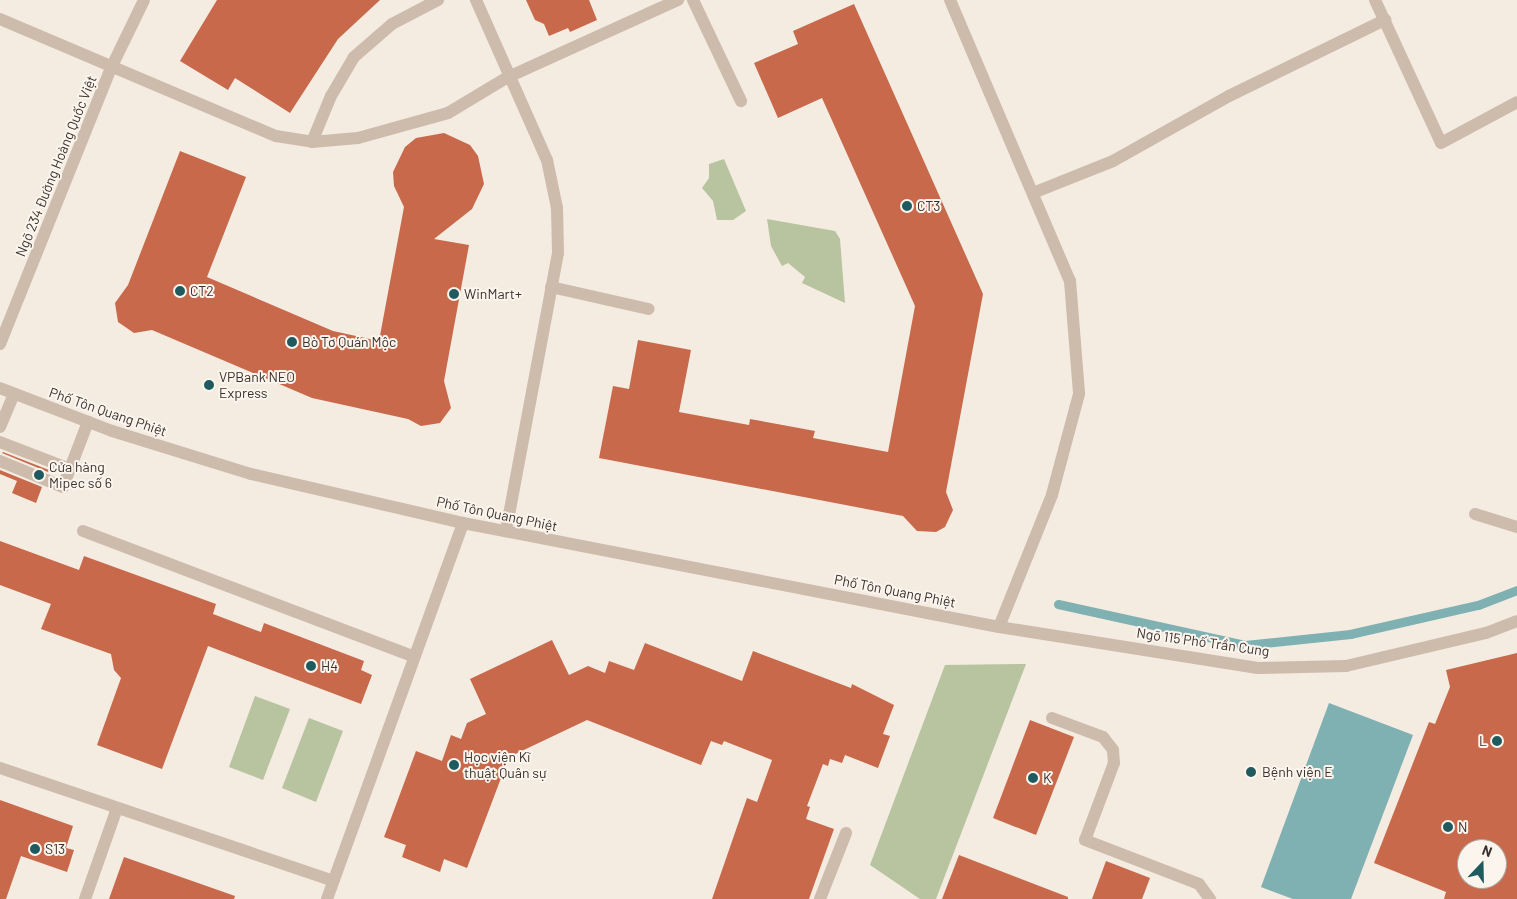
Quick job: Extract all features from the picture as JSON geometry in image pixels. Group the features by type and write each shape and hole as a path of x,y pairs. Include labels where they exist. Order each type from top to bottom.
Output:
{"street":[{"name":"Ngõ 234 Đường Hoàng Quốc Việt","path":"0,344 112,66 144,0"},
{"path":"312,142 331,96 354,57 392,24 438,0"},
{"path":"476,0 508,77 547,160 557,208 558,253 506,531"},
{"path":"0,19 276,136 312,142 358,138 448,113 508,77 678,0"},
{"path":"693,0 741,101"},
{"path":"950,0 1070,281 1080,394 1052,495 1000,627"},
{"path":"1376,0 1441,143 1517,102"},
{"path":"1033,193 1113,161 1229,96 1385,20"},
{"path":"551,287 648,309"},
{"name":"Phố Tôn Quang Phiệt","path":"0,388 88,422 251,474 463,523 1000,627"},
{"path":"0,427 14,394"},
{"path":"0,461 63,487 88,422"},
{"path":"0,442 70,469"},
{"path":"1474,514 1517,526"},
{"path":"327,899 463,523"},
{"path":"83,531 414,657"},
{"name":"Ngõ 115 Phố Trần Cung","path":"1000,627 1258,668 1346,666 1486,633 1517,621"},
{"path":"1052,718 1103,738 1113,750 1114,763 1085,840 1199,884 1210,899"},
{"path":"0,768 333,881"},
{"path":"86,899 117,808"},
{"path":"820,899 846,833"}],"green space":[{"path":"724,159 746,211 733,220 717,220 713,201 702,188 709,178 709,164"},
{"path":"767,219 835,231 840,239 845,303 802,283 805,277 788,263 782,266 771,246"},
{"path":"1026,664 936,899 920,899 870,865 945,665"},
{"path":"255,696 290,709 263,780 229,767"},
{"path":"309,718 343,731 316,802 282,788"}],"water":[{"path":"1329,703 1413,735 1351,899 1293,899 1261,887"}],"building":[{"path":"217,0 380,0 338,39 290,113 235,78 228,90 180,61"},
{"path":"526,0 589,0 597,20 570,32 568,28 549,36 544,24 535,20"},
{"name":"CT3","path":"854,4 983,294 946,492 953,510 945,527 936,532 917,531 903,516 599,458 613,386 629,389 638,340 691,350 679,412 749,425 750,419 815,431 813,438 888,452 915,306 822,98 778,118 754,63 798,44 793,31"},
{"name":"CT2","path":"444,133 470,145 478,156 484,184 472,209 434,239 469,245 444,381 451,408 440,423 421,426 408,419 312,398 152,330 134,333 118,322 115,303 128,285 180,151 246,177 207,277 333,331 379,341 404,207 394,186 393,172 405,147 416,138"},
{"path":"3,452 49,470 48,472"},
{"path":"0,470 42,487 36,503 12,493 17,481 0,474"},
{"path":"0,541 79,570 84,556 216,604 213,614 261,632 264,623 364,661 361,670 372,675 361,704 208,646 162,769 97,745 121,678 114,670 111,654 41,629 51,604 0,585"},
{"path":"552,640 569,675 588,666 605,673 609,661 634,670 645,643 742,681 753,651 851,688 852,684 894,705 883,734 890,736 878,768 845,755 842,763 830,759 828,766 823,764 807,806 810,807 806,819 834,829 809,899 712,899 747,798 757,802 772,760 724,741 722,745 711,741 701,765 587,720 509,757 467,868 444,859 440,872 402,857 406,845 384,837 416,751 442,761 451,735 461,739 467,723 486,714 470,679"},
{"name":"N","path":"1517,653 1517,899 1444,899 1446,892 1374,863 1429,722 1435,724 1450,687 1446,670"},
{"name":"K","path":"1030,720 1074,737 1036,835 993,818"},
{"name":"S13","path":"0,800 73,826 66,848 74,850 67,872 21,856 6,899 0,899"},
{"path":"959,855 1068,897 1068,899 942,899"},
{"path":"124,857 235,896 234,899 109,899"},
{"path":"1106,861 1150,878 1142,899 1092,899"}],"waterway":[{"path":"1058,604 1245,645 1350,634 1478,605 1517,590"}],"place":[{"name":"CT3","path":"907,206"},
{"name":"CT2","path":"180,291"},
{"name":"WinMart+","path":"454,294"},
{"name":"Bò Tơ Quán Mộc","path":"292,342"},
{"name":"VPBank NEO Express","path":"209,385"},
{"name":"Cửa hàng Mipec số 6","path":"39,475"},
{"name":"H4","path":"311,666"},
{"name":"L","path":"1497,741"},
{"name":"Học viện Kĩ thuật Quân sự","path":"454,765"},
{"name":"Bệnh viện E","path":"1251,772"},
{"name":"K","path":"1033,778"},
{"name":"N","path":"1448,827"},
{"name":"S13","path":"35,849"}]}
